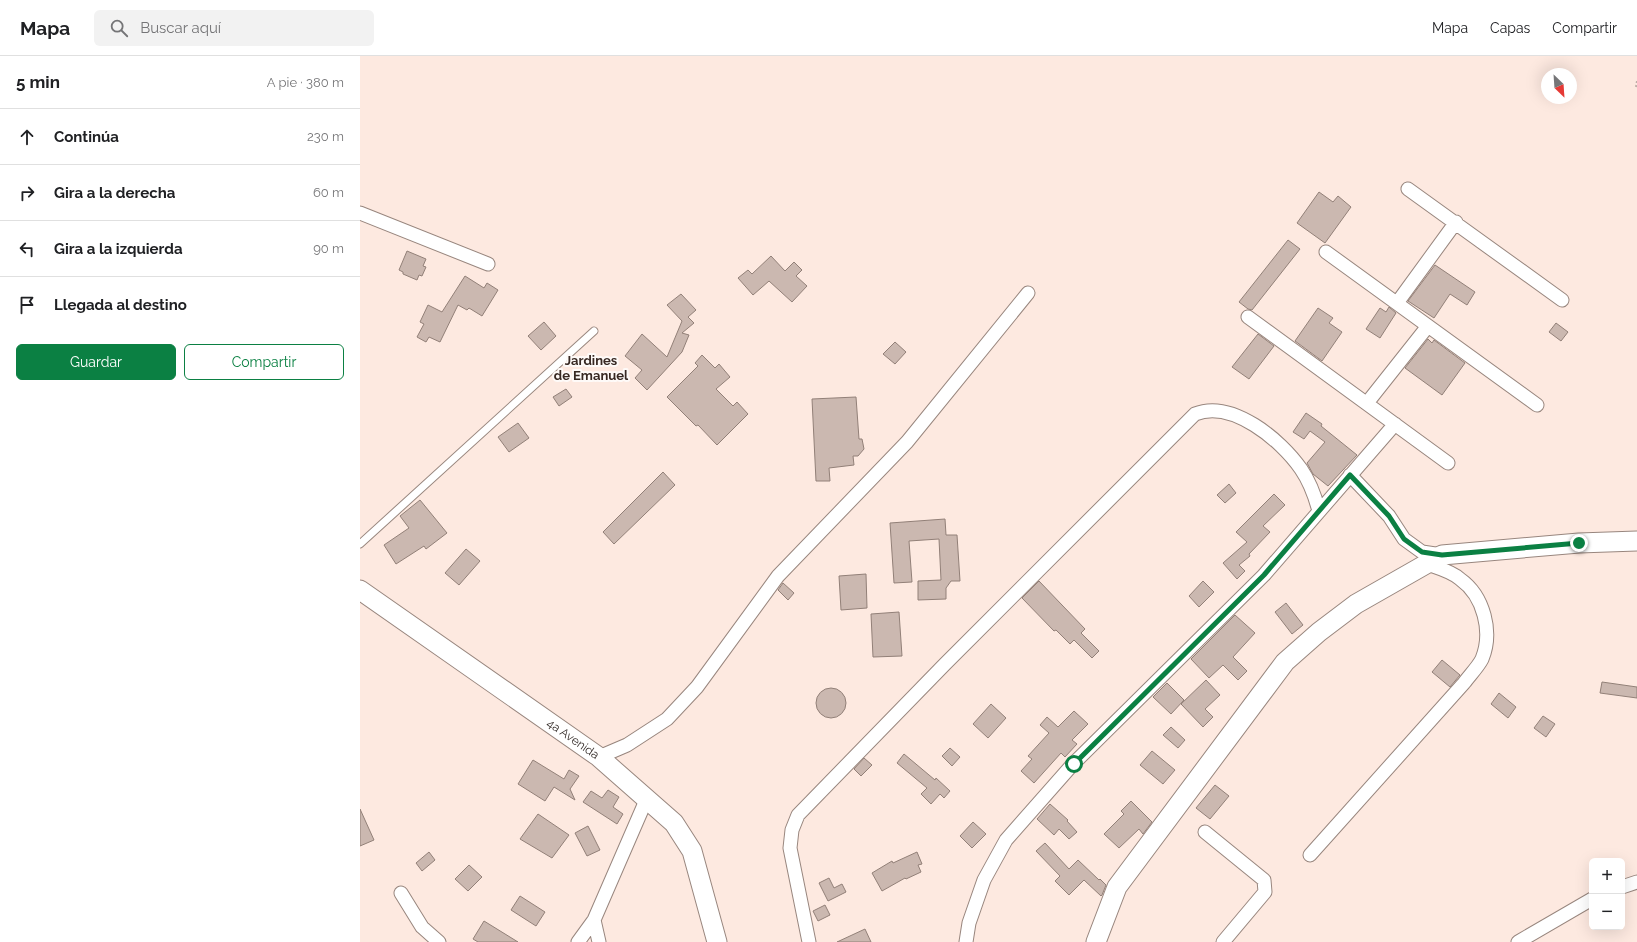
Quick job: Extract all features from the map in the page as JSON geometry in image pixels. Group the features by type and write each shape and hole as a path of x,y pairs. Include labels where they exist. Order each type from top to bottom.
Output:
{"street":[{"path":"1408,189 1456,222 1562,300"},
{"path":"360,213 488,264"},
{"path":"1396,303 1456,222"},
{"path":"1326,252 1537,405"},
{"path":"599,757 627,745 667,719 697,687 778,576 907,442 1028,293"},
{"path":"1248,317 1448,462"},
{"path":"1366,403 1428,326"},
{"path":"809,942 790,848 792,830 798,815 945,664 1195,414 1210,409 1222,410 1242,419 1268,434 1291,456 1309,482 1319,511"},
{"path":"966,942 969,923 984,880 1006,840 1074,764 1264,575 1395,424"},
{"path":"1310,855 1464,683 1482,660 1488,635 1484,615 1477,596 1461,579 1445,570 1434,560 1404,539 1389,516 1350,475"},
{"path":"1096,942 1117,887 1285,662 1318,632 1356,604 1434,560 1579,543 1637,541"},
{"name":"4a Avenida","path":"360,590 599,757 647,798 674,824 692,851 717,942"},
{"path":"578,942 594,920 647,798"},
{"path":"1205,832 1264,880 1265,892 1223,942"},
{"path":"1625,886 1637,882"},
{"path":"401,893 422,927 439,942"},
{"path":"1518,942 1589,901"},
{"path":"594,920 599,942"}],"lane":[{"path":"360,544 594,331"}],"path":[{"path":"1636,87 1637,81"}],"building":[{"path":"1319,192 1333,202 1338,196 1351,207 1325,243 1297,223"},
{"path":"1288,240 1300,249 1252,310 1248,309 1239,302"},
{"path":"407,251 426,259 423,266 426,267 422,276 419,275 417,280 403,274 403,272 399,270"},
{"path":"771,256 785,271 794,262 802,270 796,276 807,286 792,302 769,281 753,295 738,278 748,270 752,274"},
{"path":"1435,265 1475,292 1467,305 1450,294 1434,318 1408,301"},
{"path":"465,276 484,288 487,283 498,290 482,316 469,308 467,310 458,305 440,342 429,337 426,342 417,337 424,324 420,322 428,305 442,312"},
{"path":"681,294 696,310 688,317 694,323 682,333 689,335 682,352 647,390 635,378 642,370 625,356 642,334 667,357 682,321 667,305"},
{"path":"1389,307 1396,313 1380,338 1366,329 1380,308 1386,312"},
{"path":"1318,308 1333,318 1329,323 1342,332 1322,361 1295,341"},
{"path":"544,322 556,336 541,350 528,336"},
{"path":"1556,323 1568,332 1561,341 1549,332"},
{"path":"1258,334 1274,346 1249,379 1232,367"},
{"path":"1428,339 1432,343 1434,340 1465,363 1442,395 1405,368"},
{"path":"895,342 906,352 895,364 883,354"},
{"path":"702,355 715,368 719,364 730,377 716,389 733,406 737,402 748,414 717,445 698,425 696,426 667,397 698,366 695,363"},
{"path":"566,389 572,397 559,406 553,397"},
{"path":"856,397 859,439 862,439 864,449 858,456 853,456 854,465 829,468 830,481 816,481 812,399"},
{"path":"1306,413 1322,424 1321,426 1357,455 1328,486 1313,474 1307,463 1325,442 1310,431 1304,439 1293,432"},
{"path":"518,423 529,438 509,452 498,437"},
{"path":"663,472 675,485 614,544 603,532"},
{"path":"1229,484 1236,493 1225,503 1217,495"},
{"path":"1274,494 1285,505 1263,526 1270,532 1249,554 1250,556 1239,565 1245,571 1237,579 1223,563 1247,542 1236,532"},
{"path":"420,500 447,533 426,549 424,546 396,564 384,545 409,528 400,516"},
{"path":"945,519 946,535 957,535 960,581 951,581 946,588 946,599 918,600 918,581 941,580 939,539 909,541 912,582 894,583 890,523"},
{"path":"466,549 480,561 459,585 445,573"},
{"path":"866,574 867,608 841,610 839,576"},
{"path":"1039,581 1085,629 1081,633 1099,651 1092,658 1074,640 1070,644 1056,630 1054,631 1022,598"},
{"path":"1203,581 1214,592 1199,607 1189,596"},
{"path":"783,583 794,593 788,600 778,590"},
{"path":"1286,603 1303,625 1292,634 1275,612"},
{"path":"899,612 902,656 873,657 871,614"},
{"path":"1235,615 1255,633 1233,657 1247,671 1238,680 1223,665 1209,678 1191,659"},
{"path":"1442,660 1460,675 1450,687 1432,672"},
{"path":"1206,680 1220,695 1205,709 1213,717 1203,727 1181,704"},
{"path":"1602,682 1637,687 1637,698 1600,693"},
{"path":"1167,683 1184,700 1171,714 1153,697"},
{"path":"831,688 842,692 846,703 842,714 831,718 820,714 816,703 820,692"},
{"path":"1499,693 1516,707 1508,718 1491,704"},
{"path":"991,704 1006,718 988,738 973,724"},
{"path":"1074,711 1088,724 1072,740 1077,744 1065,757 1061,753 1034,783 1021,771 1032,759 1028,756 1049,733 1040,725 1047,717 1058,727"},
{"path":"1543,716 1555,724 1546,737 1534,728"},
{"path":"1171,727 1185,740 1178,748 1163,735"},
{"path":"950,748 960,757 952,766 942,756"},
{"path":"1152,751 1175,770 1163,784 1140,765"},
{"path":"904,754 935,780 936,778 950,791 944,798 940,794 931,804 921,794 927,788 897,763"},
{"path":"864,758 872,765 861,776 854,769"},
{"path":"533,760 564,779 569,770 579,776 570,789 575,800 554,787 545,801 518,784"},
{"path":"1215,785 1229,796 1210,819 1196,808"},
{"path":"608,790 619,797 613,807 623,814 617,824 583,802 591,791 602,798"},
{"path":"1131,801 1152,822 1143,834 1139,829 1119,848 1104,834 1124,814 1121,811"},
{"path":"1050,804 1068,820 1067,821 1077,832 1069,839 1059,829 1054,835 1037,819"},
{"path":"360,809 374,840 360,846"},
{"path":"538,814 569,835 552,858 520,839"},
{"path":"973,822 986,834 972,848 960,836"},
{"path":"588,826 600,850 587,856 575,833"},
{"path":"1045,843 1069,869 1078,860 1099,880 1100,879 1106,885 1102,895 1101,896 1084,880 1069,895 1055,881 1060,876 1036,851"},
{"path":"429,852 435,860 422,871 416,863"},
{"path":"917,852 922,864 918,865 921,872 906,879 905,878 882,891 872,873 892,861 893,863"},
{"path":"469,865 482,877 468,891 455,879"},
{"path":"829,878 834,888 842,884 846,892 828,901 819,883"},
{"path":"520,896 545,912 536,926 511,910"},
{"path":"825,905 830,915 818,921 813,911"},
{"path":"484,921 518,942 478,942 473,939"},
{"path":"865,929 871,942 837,942"}],"district":[{"name":"Jardines de Emanuel","path":"591,368"}],"route":[{"path":"1074,764 1264,575 1350,475 1389,516 1404,539 1422,552 1442,555 1579,543"}]}
